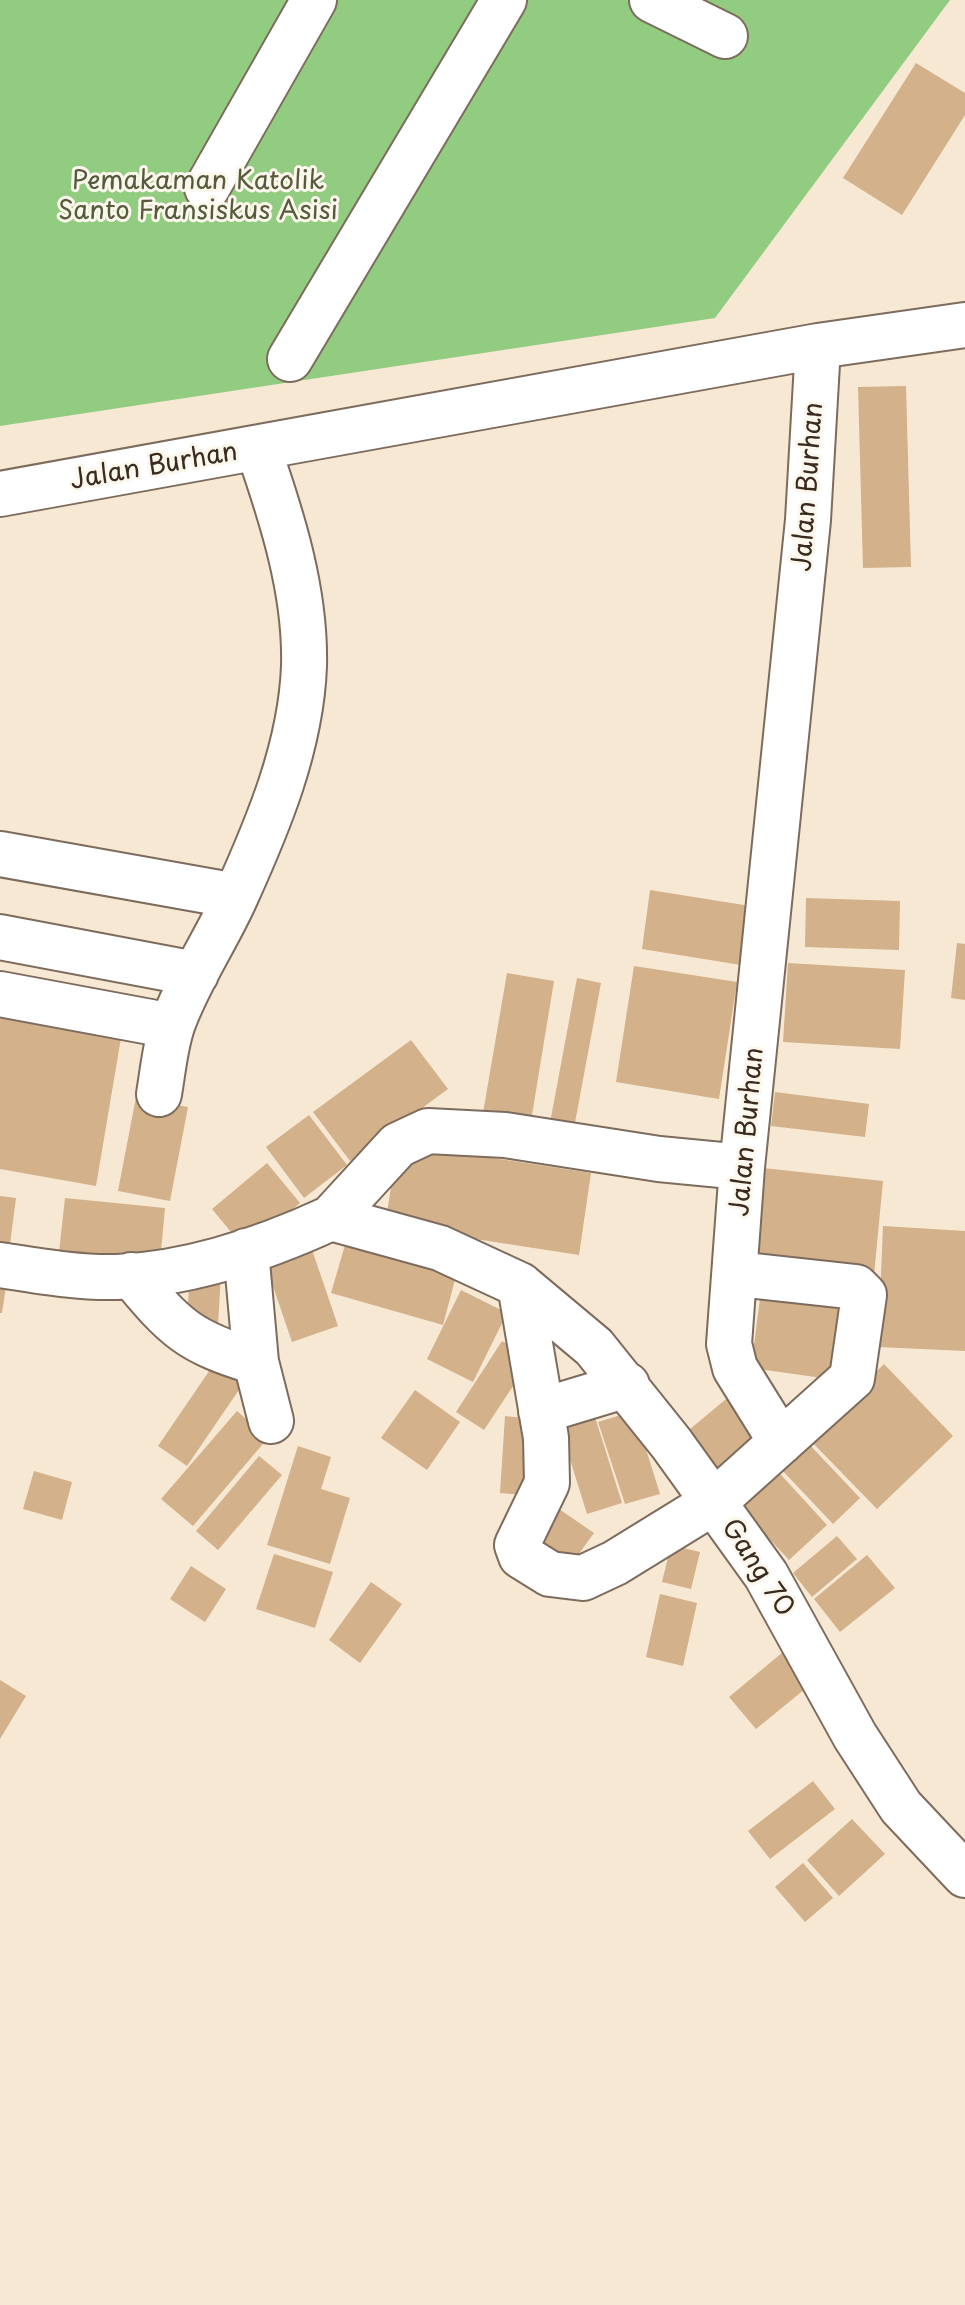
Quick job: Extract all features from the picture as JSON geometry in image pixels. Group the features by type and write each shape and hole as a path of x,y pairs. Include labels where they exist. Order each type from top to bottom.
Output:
{"street":[{"path":"207,188 314,0"},
{"path":"290,359 504,0"},
{"path":"652,0 725,36"},
{"path":"818,346 965,325"},
{"name":"Jalan Burhan","path":"0,494 818,346 805,551 742,1167 737,1274 729,1344 735,1368 781,1442"},
{"path":"159,1094 172,1026 236,896 292,749 304,664 291,558 280,511 258,448"},
{"path":"0,854 236,896"},
{"path":"0,937 196,974"},
{"path":"0,994 172,1026"},
{"path":"0,1265 64,1275 131,1275 162,1272 246,1251 331,1218 398,1145 428,1131 505,1135 659,1159 742,1167"},
{"name":"Gang 70","path":"331,1218 440,1248 520,1285 594,1347 627,1385 766,1575 855,1736 901,1807 965,1875"},
{"path":"246,1251 256,1362 271,1421"},
{"path":"520,1285 541,1411 547,1483 517,1545 521,1556 550,1574 583,1578 615,1563 714,1502 852,1378 864,1295 856,1287 845,1283 737,1274"},
{"path":"131,1275 169,1321 208,1348 256,1362"},
{"path":"541,1411 627,1385"}],"green space":[{"name":"Pemakaman Katolik Santo Fransiskus Asisi","path":"0,0 950,0 715,318 0,426"}],"building":[{"path":"916,63 965,93 965,115 902,215 843,178"},
{"path":"906,386 911,567 863,568 858,387"},
{"path":"650,890 750,906 741,965 642,949"},
{"path":"806,898 900,901 899,950 805,947"},
{"path":"957,943 965,944 965,1000 951,998"},
{"path":"788,963 905,970 900,1049 783,1042"},
{"path":"634,966 737,982 719,1099 616,1082"},
{"path":"507,973 554,981 531,1121 483,1113"},
{"path":"577,978 601,983 574,1128 550,1123"},
{"path":"0,1004 123,1026 96,1186 0,1169"},
{"path":"411,1040 448,1089 350,1161 313,1112"},
{"path":"775,1092 869,1104 865,1137 771,1126"},
{"path":"136,1097 188,1107 170,1201 118,1191"},
{"path":"309,1115 347,1165 304,1198 266,1147"},
{"path":"421,1147 591,1173 579,1255 385,1225 396,1156 419,1160"},
{"path":"267,1163 300,1203 245,1249 212,1209"},
{"path":"763,1168 883,1181 874,1275 753,1262"},
{"path":"0,1196 16,1198 9,1252 0,1251"},
{"path":"65,1198 165,1208 160,1262 59,1252"},
{"path":"883,1226 965,1231 965,1351 878,1347"},
{"path":"308,1238 338,1326 292,1342 262,1254"},
{"path":"345,1245 456,1276 443,1325 331,1293"},
{"path":"190,1269 221,1271 218,1326 187,1323"},
{"path":"0,1272 8,1273 2,1313 0,1313"},
{"path":"762,1283 856,1296 844,1381 751,1368"},
{"path":"461,1290 507,1313 473,1382 427,1359"},
{"path":"502,1341 531,1359 484,1430 456,1412"},
{"path":"216,1361 245,1381 187,1466 158,1446"},
{"path":"884,1364 953,1436 877,1509 808,1438"},
{"path":"415,1390 460,1422 427,1470 381,1438"},
{"path":"737,1390 775,1434 715,1483 678,1439"},
{"path":"237,1411 268,1438 193,1526 161,1499"},
{"path":"634,1411 660,1494 625,1504 598,1422"},
{"path":"505,1416 541,1420 535,1496 500,1493"},
{"path":"595,1417 622,1503 587,1514 560,1427"},
{"path":"807,1442 860,1498 833,1524 780,1468"},
{"path":"298,1446 331,1457 321,1489 350,1498 330,1564 267,1545"},
{"path":"259,1456 282,1475 218,1550 196,1531"},
{"path":"772,1465 827,1525 789,1560 733,1500"},
{"path":"34,1471 72,1482 62,1520 23,1509"},
{"path":"556,1507 594,1533 568,1569 531,1542"},
{"path":"837,1536 857,1559 812,1597 793,1573"},
{"path":"671,1545 700,1552 691,1589 662,1582"},
{"path":"274,1554 333,1572 315,1628 256,1609"},
{"path":"867,1555 895,1588 840,1632 814,1599"},
{"path":"191,1566 226,1589 205,1622 170,1599"},
{"path":"371,1582 402,1604 360,1663 329,1640"},
{"path":"660,1594 697,1603 683,1666 646,1657"},
{"path":"789,1647 816,1680 756,1729 729,1697"},
{"path":"0,1680 26,1696 0,1739"},
{"path":"813,1781 835,1809 770,1859 748,1831"},
{"path":"852,1819 885,1854 839,1896 807,1860"},
{"path":"803,1863 833,1898 805,1922 775,1887"}]}
